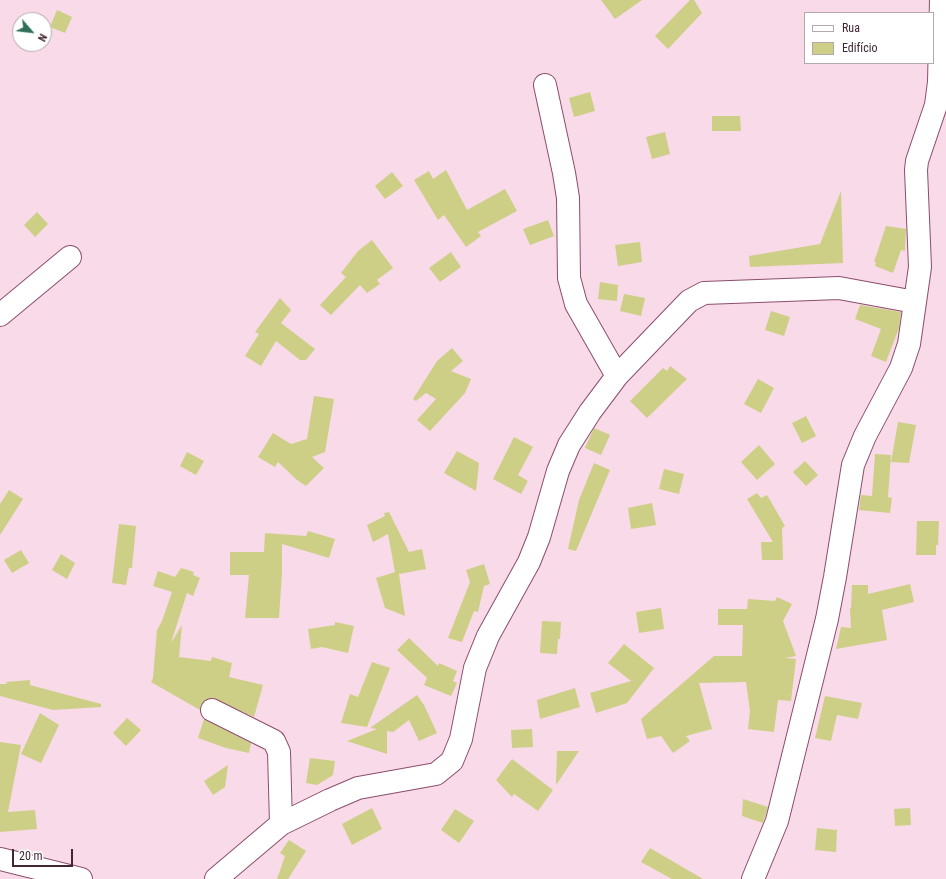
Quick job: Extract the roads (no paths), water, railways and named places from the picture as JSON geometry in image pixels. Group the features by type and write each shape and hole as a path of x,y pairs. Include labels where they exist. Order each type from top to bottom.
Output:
{"street":[{"path":"753,879 777,821 827,618 853,465 865,436 901,368 909,344 920,267 916,170 917,161 936,105 939,82 941,0"},
{"path":"546,85 568,198 569,278 578,309 617,376"},
{"path":"0,315 70,257"},
{"path":"216,879 281,824 358,788 436,774 452,762 461,739 475,668 488,636 529,562 539,537 558,471 569,446 590,412 617,376 689,302 704,293 839,288 915,302"},
{"path":"212,710 274,741 279,752 281,824"},
{"path":"0,859 81,879"}]}
